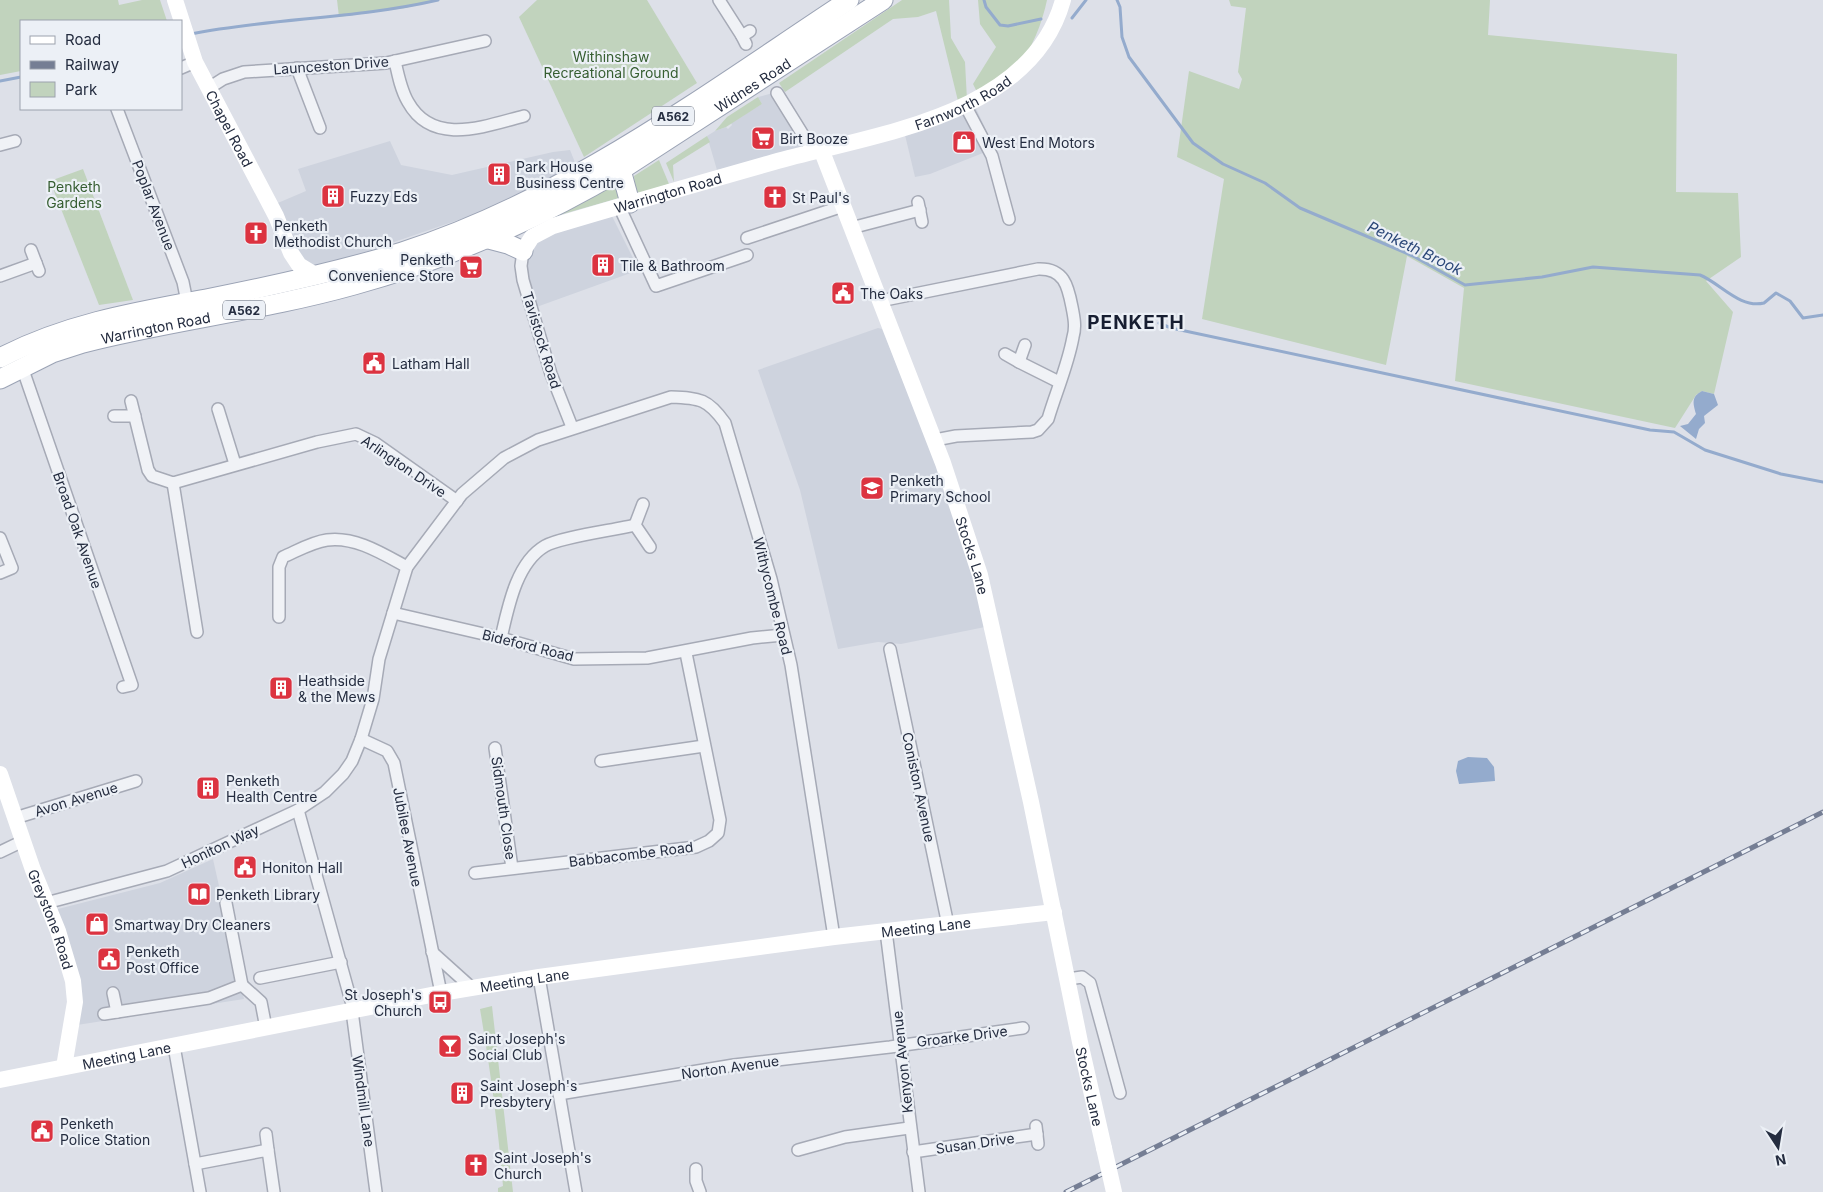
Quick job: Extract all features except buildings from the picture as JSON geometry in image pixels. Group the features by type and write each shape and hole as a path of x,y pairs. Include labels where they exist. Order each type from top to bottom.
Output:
{"main road":[{"name":"Widnes Road","path":"489,219 602,161 849,0"},
{"name":"Widnes Road","path":"489,239 583,192 621,170 882,0"},
{"path":"621,170 625,205"},
{"name":"Warrington Road","path":"0,358 41,338 77,326 134,312 317,276 405,251 489,219"},
{"name":"Warrington Road","path":"0,379 52,353 117,334 313,295 411,268 489,239"},
{"path":"489,239 508,244 523,251"}],"street":[{"name":"Chapel Road","path":"175,0 181,20"},
{"path":"719,0 746,37"},
{"name":"Farnworth Road","path":"817,150 927,121 965,105 1016,73 1031,58 1048,37 1058,18 1063,0"},
{"name":"Chapel Road","path":"182,24 188,65 209,88 276,216 291,253 299,265 317,276"},
{"name":"Launceston Drive","path":"209,88 237,73 395,62 485,41"},
{"path":"395,62 408,102 418,115 437,127 460,131 524,116"},
{"path":"297,68 320,128"},
{"path":"777,93 817,150"},
{"path":"965,105 992,156 1009,219"},
{"name":"Poplar Avenue","path":"117,110 183,282 188,302"},
{"path":"0,145 14,141"},
{"name":"Warrington Road","path":"523,251 532,238 553,226 817,150"},
{"name":"Stocks Lane","path":"817,150 852,228 935,440 980,575 1114,1192"},
{"path":"625,205 656,286 747,255"},
{"path":"748,238 843,206"},
{"path":"852,228 920,212"},
{"path":"0,276 37,267 31,250"},
{"name":"Tavistock Road","path":"523,251 521,266 523,280 551,374 572,427"},
{"name":"Chapel Road","path":"290,281 289,263 291,253"},
{"path":"880,301 1038,269 1053,271 1064,278 1067,284 1075,329 1048,419 1038,430 1025,433 956,436 935,440"},
{"path":"290,281 301,292 313,295"},
{"path":"1019,362 1025,345"},
{"path":"1005,354 1060,382"},
{"name":"Broad Oak Avenue","path":"22,367 132,686 123,687"},
{"name":"Withycombe Road","path":"406,567 457,501 504,458 538,440 572,427 671,397 694,398 713,406 725,423 771,579 791,665 834,937"},
{"path":"131,401 148,470 152,476 173,483 197,632"},
{"path":"218,409 235,464"},
{"path":"114,416 135,416"},
{"name":"Arlington Drive","path":"173,483 317,442 361,435 457,501"},
{"path":"635,526 643,504"},
{"path":"635,526 650,547"},
{"path":"501,638 514,588 524,568 545,546 635,526"},
{"path":"0,538 12,568 0,573"},
{"path":"279,617 279,567 283,557 291,553 326,540 340,540 368,547 406,567"},
{"name":"Honiton Way","path":"46,903 167,871 298,810 334,783 352,761 361,739 372,699 379,659 406,567"},
{"name":"Bideford Road","path":"393,613 501,638 574,659 647,658 752,638 783,635"},
{"name":"Coniston Avenue","path":"890,649 948,925"},
{"name":"Babbacombe Road","path":"476,873 696,847 709,841 718,833 720,820 686,652"},
{"name":"Jubilee Avenue","path":"361,739 387,752 394,764 441,992"},
{"path":"601,761 704,746"},
{"name":"Sidmouth Close","path":"496,748 512,868"},
{"name":"Greystone Road","path":"0,774 62,944 75,994 64,1067"},
{"name":"Avon Avenue","path":"15,818 136,781"},
{"name":"Windmill Lane","path":"298,810 341,962 351,1006 376,1192"},
{"path":"0,852 23,840"},
{"path":"226,903 235,920 242,985 261,1002 266,1028"},
{"name":"Meeting Lane","path":"0,1080 266,1028 351,1006 539,977 834,937 1054,912"},
{"name":"Kenyon Avenue","path":"886,931 918,1192"},
{"path":"432,952 472,988"},
{"path":"260,978 341,962"},
{"path":"539,977 576,1192"},
{"name":"Stocks Lane","path":"1068,979 1082,977 1090,984 1124,1094"},
{"path":"104,1014 209,998 242,985"},
{"path":"114,993 117,1012"},
{"name":"Groarke Drive","path":"901,1044 1023,1028"},
{"name":"Norton Avenue","path":"560,1094 734,1065 890,1047 901,1044"},
{"path":"174,1046 200,1192"},
{"path":"798,1150 845,1137 910,1128"},
{"path":"266,1134 274,1192"},
{"name":"Susan Drive","path":"913,1152 1037,1134"},
{"path":"195,1164 268,1150"},
{"path":"696,1169 696,1180 700,1192"}],"shaded area":[{"path":"773,93 804,150 717,170 707,136 726,127 728,129 732,125 731,123 762,104 758,97"},
{"path":"975,106 991,141 983,153 930,174 915,177 905,135 935,126"},
{"path":"390,141 401,165 452,175 553,152 570,150 576,165 496,207 301,274 266,208 306,191 298,169"},
{"path":"610,212 639,270 531,309 519,272 535,238"},
{"name":"Penketh Primary School","path":"878,328 882,329 932,451 971,568 985,627 901,644 878,642 838,649 800,490 758,370"},
{"path":"213,859 244,999 77,1025 54,910 160,883"}],"green space":[{"path":"0,0 118,0 119,5 142,0 160,0 167,20 20,20 20,71 0,75"},
{"path":"337,0 438,0 405,8 339,17"},
{"name":"Withinshaw Recreational Ground","path":"537,0 647,0 697,83 584,157 519,17"},
{"path":"902,0 949,0 951,38 965,62 967,100 958,101 936,11 918,17 893,19 785,92 779,83"},
{"path":"978,0 1047,0 1042,19 1024,58 1011,73 978,94 973,84 996,47 980,24"},
{"path":"1229,0 1490,0 1488,35 1677,54 1676,192 1738,193 1741,257 1706,281 1733,312 1714,394 1702,391 1696,395 1675,428 1455,381 1464,288 1407,256 1386,365 1202,319 1224,179 1177,157 1189,71 1239,89 1242,79 1238,72 1246,8 1231,6"},
{"path":"758,97 762,104 726,127 715,131 727,117"},
{"path":"707,136 710,142 673,165 674,182 666,163"},
{"path":"659,160 669,184 640,193 635,191 634,176"},
{"name":"Penketh Gardens","path":"83,169 133,300 99,305 50,181"},
{"path":"616,185 621,189 619,198 556,216 604,189"},
{"path":"492,1006 513,1192 498,1192 498,1188 503,1186 501,1164 480,1009"}],"water":[{"path":"1702,391 1714,394 1718,405 1704,416 1705,423 1699,429 1696,439 1680,426 1688,424 1696,414 1694,398"},
{"path":"1468,757 1487,758 1494,767 1495,781 1459,784 1456,771 1458,761"}],"waterway":[{"name":"Penketh Brook","path":"191,34 376,11 438,0"},
{"name":"Penketh Brook","path":"984,0 986,7 1000,25 1008,26 1041,19"},
{"name":"Penketh Brook","path":"1072,18 1086,0"},
{"name":"Penketh Brook","path":"1117,0 1120,7 1122,37 1129,57 1193,143 1223,164 1265,183 1300,208 1413,256 1465,285 1542,277 1593,267 1700,275 1738,299 1747,302 1755,304 1764,303 1776,293 1790,301 1803,318 1823,315"},
{"name":"Penketh Brook","path":"0,81 20,77"},
{"path":"1159,323 1171,328 1650,430 1674,432 1705,450 1781,474 1823,482"}],"railway":[{"path":"1066,1192 1823,812"}],"place":[{"name":"Birt Booze","path":"763,138"},
{"name":"West End Motors","path":"964,142"},
{"name":"Park House Business Centre","path":"499,174"},
{"name":"Fuzzy Eds","path":"333,196"},
{"name":"St Paul's","path":"775,197"},
{"name":"Penketh Methodist Church","path":"256,233"},
{"name":"Tile & Bathroom","path":"603,265"},
{"name":"Penketh Convenience Store","path":"471,267"},
{"name":"The Oaks","path":"843,293"},
{"name":"Latham Hall","path":"374,363"},
{"name":"Penketh Primary School","path":"872,488"},
{"name":"Heathside & the Mews","path":"281,688"},
{"name":"Penketh Health Centre","path":"208,788"},
{"name":"Honiton Hall","path":"245,867"},
{"name":"Penketh Library","path":"199,894"},
{"name":"Smartway Dry Cleaners","path":"97,924"},
{"name":"Penketh Post Office","path":"109,959"},
{"name":"St Joseph's Church","path":"440,1002"},
{"name":"Saint Joseph's Social Club","path":"450,1046"},
{"name":"Saint Joseph's Presbytery","path":"462,1093"},
{"name":"Penketh Police Station","path":"42,1131"},
{"name":"Saint Joseph's Church","path":"476,1165"}],"district":[{"name":"PENKETH","path":"1136,322"}]}
